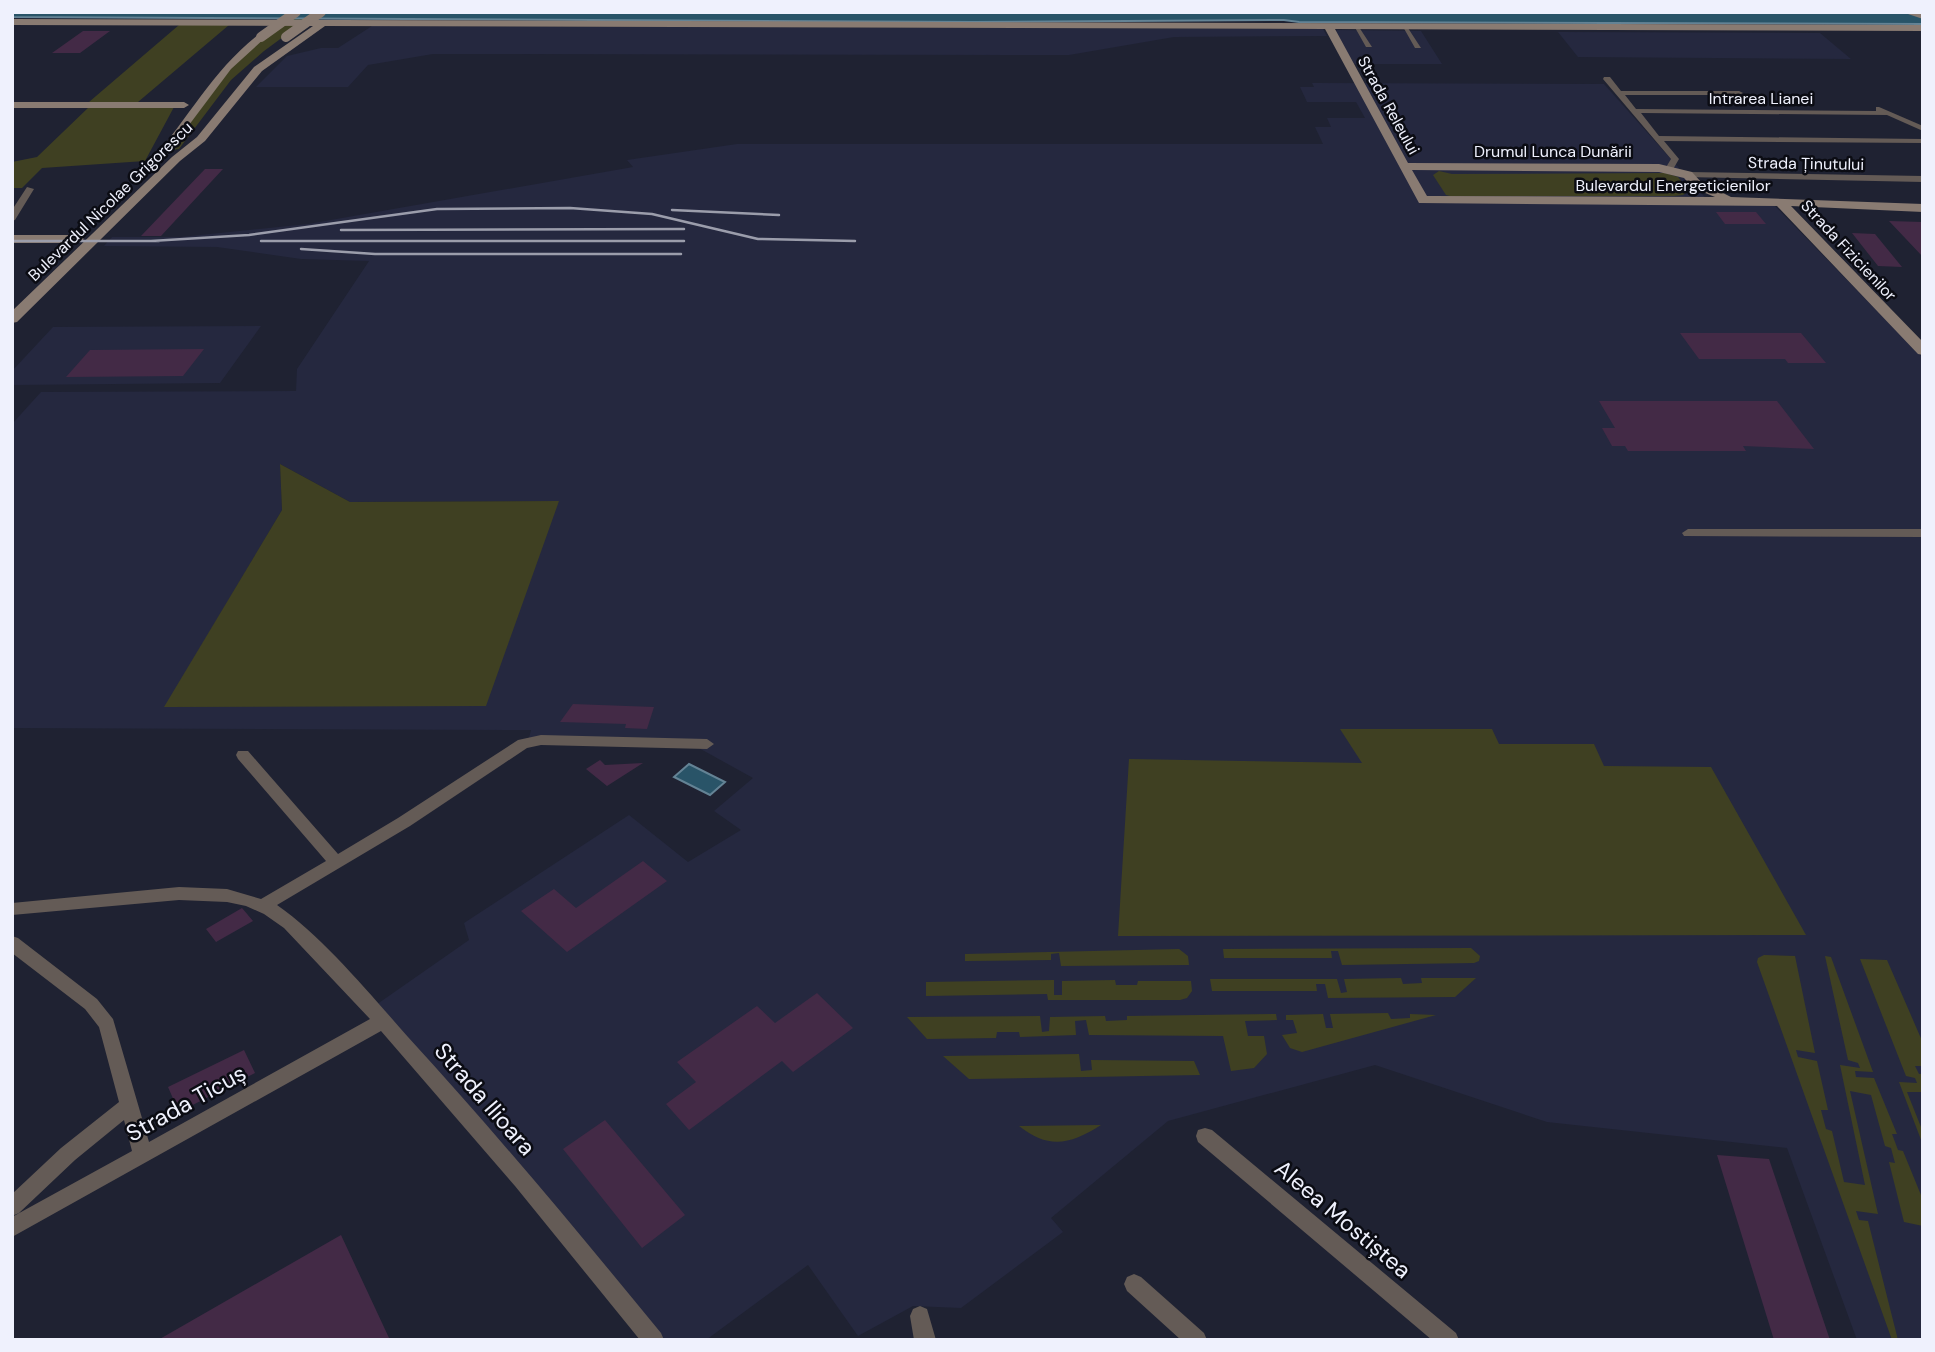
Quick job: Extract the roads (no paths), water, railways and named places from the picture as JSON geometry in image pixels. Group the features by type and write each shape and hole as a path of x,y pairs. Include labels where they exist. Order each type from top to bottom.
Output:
{"main road":[{"name":"Bulevardul Nicolae Grigorescu","path":"12,302 158,159 163,142 184,105 215,65 255,36 265,23 281,12"},
{"path":"158,159 173,145 219,74 255,36 296,12"},
{"path":"176,159 234,80 286,37 338,12"},
{"path":"1911,12 1923,16"},
{"name":"Bulevardul Nicolae Grigorescu","path":"12,320 176,159 201,139 252,74 302,38 322,18"},
{"path":"12,22 265,23 322,18 363,23 1923,28"},
{"path":"225,23 248,28 255,36"},
{"path":"302,38 325,28 363,23"},
{"name":"Strada Releului","path":"1328,25 1423,200"},
{"path":"12,105 184,105"},
{"name":"Drumul Lunca Dunării","path":"1404,166 1669,169 1723,196 1754,201"},
{"path":"1676,201 1693,197 1698,191 1692,180"},
{"name":"Bulevardul Energeticienilor","path":"1423,200 1754,201 1923,208"},
{"name":"Strada Fizicienilor","path":"1780,202 1923,351"},
{"path":"12,239 75,241"},
{"path":"12,244 75,241"}],"street":[{"path":"1355,26 1369,46"},
{"path":"1404,26 1418,46"},
{"path":"1607,79 1675,159 1669,169"},
{"path":"1618,93 1738,93"},
{"path":"1871,106 1921,127"},
{"name":"Intrarea Lianei","path":"1634,111 1887,113"},
{"path":"1657,138 1923,141"},
{"name":"Strada Ținutului","path":"1692,180 1923,179"},
{"path":"12,218 30,189"},
{"path":"1688,533 1923,533"},
{"path":"264,905 429,806 528,742 707,744"},
{"path":"243,755 336,862"},
{"name":"Strada Ilioara","path":"12,909 184,893 226,895 264,905 290,923 384,1020 654,1340"},
{"path":"12,943 100,1013 114,1041 143,1155"},
{"name":"Strada Ticuș","path":"12,1228 384,1020"},
{"path":"12,1206 68,1154 130,1104"},
{"name":"Aleea Mostiștea","path":"1205,1136 1449,1340"},
{"path":"1134,1284 1197,1340"},
{"path":"920,1316 925,1340"}],"railway":[{"path":"151,241 249,235 437,209 570,208 652,214 758,239 855,241"},
{"path":"672,210 779,215"},
{"path":"341,230 684,229"},
{"path":"12,241 151,241"},
{"path":"151,241 159,241"},
{"path":"261,241 684,241"},
{"path":"301,249 375,254 681,254"}]}
